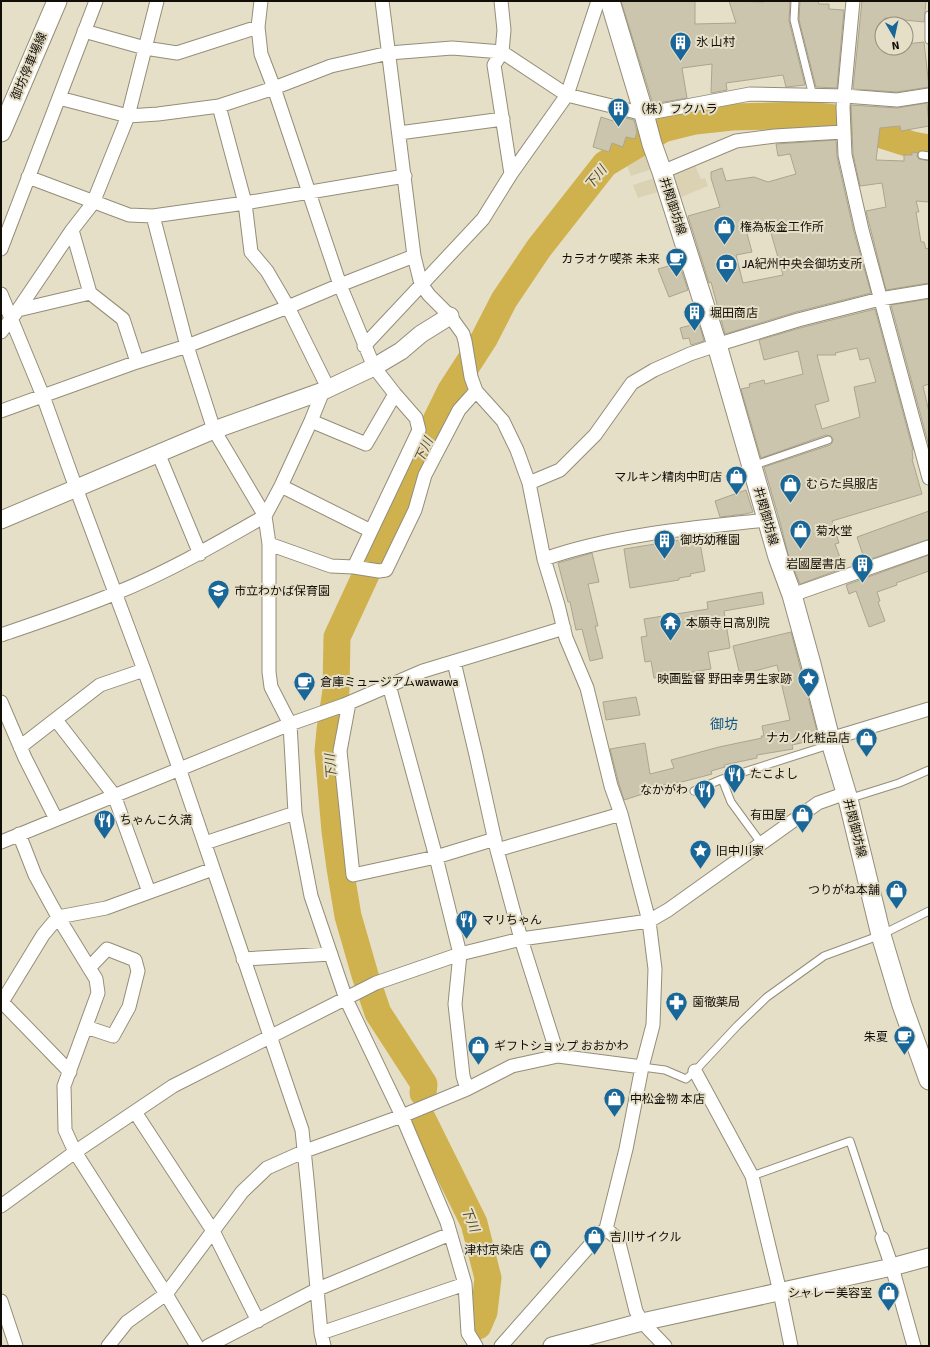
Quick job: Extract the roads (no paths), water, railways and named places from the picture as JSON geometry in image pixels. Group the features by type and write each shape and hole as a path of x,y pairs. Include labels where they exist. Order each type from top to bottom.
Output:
{"main road":[{"name":"御坊停車場線","path":"1,132 57,1"},
{"name":"井関御坊線","path":"610,1 648,129 717,345 778,557 792,595 847,796 881,935 902,1005 929,1080"}],"street":[{"path":"1,249 96,1"},
{"path":"1,332 15,314 72,230 93,203 128,116 157,1"},
{"path":"262,1 258,27 261,54 274,88 340,285 374,367 416,418 418,430 371,531 357,568"},
{"path":"382,1 414,256 421,284 429,295 450,316 463,334 471,377 476,391 503,421 517,450 529,483 544,559 566,638 587,688 611,786 621,814 649,921 655,969 653,1025 642,1067 626,1149 606,1228 598,1235 501,1346"},
{"path":"501,1 504,30 502,52 494,65 511,174"},
{"path":"364,346 483,219 511,174 567,95 598,1"},
{"path":"854,1 844,102 843,132 845,155 862,230 929,478"},
{"path":"84,31 145,48 177,53 258,27"},
{"path":"59,98 128,116 158,114 219,106 274,88 331,66 389,53 452,48 502,52 567,95 648,129 750,94 813,96 844,102 897,100 929,95"},
{"path":"219,106 245,203 251,252 267,271 288,307 326,390"},
{"path":"399,133 502,119"},
{"path":"662,172 736,141 775,136 843,132"},
{"path":"28,177 93,203 129,215 153,216 245,203 405,176"},
{"path":"153,216 187,346 214,430 265,516 269,544 269,672 271,687 290,724 296,813 311,896 346,999 402,1116 447,1222 465,1284 468,1333 476,1346"},
{"path":"72,230 90,293 123,319 137,362"},
{"path":"1,411 137,362 187,346 414,256"},
{"path":"529,483 560,470 595,435 632,383 654,370 690,354 798,320 880,299 929,291"},
{"path":"15,314 90,293"},
{"path":"1,294 15,314 76,488 144,670 205,843 302,1130 321,1333 324,1346"},
{"path":"1,520 214,430 326,390 374,367 401,351 421,334 450,316"},
{"path":"1,635 116,593 200,554 265,516 281,486 326,390"},
{"path":"269,544 331,566 379,571 386,570 414,510 425,474 459,410 476,391"},
{"path":"311,421 366,444 395,394"},
{"path":"158,453 200,554"},
{"path":"281,486 371,531"},
{"path":"544,559 563,552 624,538 693,528 767,520"},
{"path":"792,595 929,547"},
{"path":"1,842 179,768 290,724 346,704 423,671 564,628"},
{"path":"454,662 496,845 521,939 558,1056"},
{"path":"20,747 100,685 144,670"},
{"path":"390,685 436,856 460,954 455,1004 463,1076 467,1089"},
{"path":"346,704 340,751 353,875 436,856 496,845 621,814"},
{"path":"831,741 929,709"},
{"path":"2,710 56,819"},
{"path":"56,720 114,795 149,892"},
{"path":"1,1206 75,1152 173,1086 376,983 460,954 521,939 649,921 668,910 818,803 847,796"},
{"path":"205,843 296,813"},
{"path":"19,834 35,875 58,917 96,979 98,993 64,1086 65,1130 75,1152 166,1294 197,1346"},
{"path":"70,1072 2,1002 43,935 58,917 106,908 213,869"},
{"path":"86,1027 113,1036 129,1007 138,971 135,960 107,949 89,968"},
{"path":"243,959 331,954"},
{"path":"108,1346 127,1322 166,1294 242,1192 268,1168 305,1151 402,1116 467,1089 512,1066 558,1056 642,1067"},
{"path":"695,1071 752,1176 780,1292 791,1346"},
{"path":"135,1112 213,1231 258,1320"},
{"path":"606,1228 618,1239 636,1311 642,1322 665,1346"},
{"path":"208,1346 318,1289 450,1234"},
{"path":"882,1238 892,1267 914,1346"},
{"path":"552,1346 642,1322 892,1267 929,1257"},
{"path":"321,1333 465,1284"},
{"path":"1,1301 16,1346"}],"lane":[{"path":"795,1 794,20 813,96"},
{"path":"929,15 929,40"},
{"path":"752,466 828,440"},
{"path":"694,791 722,779 831,741"},
{"path":"847,796 899,783 929,770"},
{"path":"722,779 731,802 761,843"},
{"path":"642,1067 664,1070 686,1079 767,997 824,956 881,935 929,910"},
{"path":"752,1176 850,1141 882,1238"}],"waterway":[{"name":"下川","path":"423,1093 424,1084 378,1013 348,916 335,831 328,751 336,690 337,637 426,441 451,390 484,339 504,300 539,248 605,164 663,129 695,121 732,117 807,115 853,120 872,132 913,145 929,148"},
{"name":"下川","path":"422,1118 474,1223 488,1278 484,1312 478,1326"}],"place":[{"name":"氷 山村","path":"680,62"},
{"name":"（株）フクハラ","path":"618,128"},
{"name":"権為板金工作所","path":"725,246"},
{"name":"カラオケ喫茶 未来","path":"676,278"},
{"name":"JA紀州中央会御坊支所","path":"727,284"},
{"name":"堀田商店","path":"695,332"},
{"name":"マルキン精肉中町店","path":"737,496"},
{"name":"むらた呉服店","path":"791,504"},
{"name":"菊水堂","path":"801,550"},
{"name":"御坊幼稚園","path":"664,560"},
{"name":"岩國屋書店","path":"862,584"},
{"name":"市立わかば保育園","path":"218,610"},
{"name":"本願寺日高別院","path":"670,642"},
{"name":"映画監督 野田幸男生家跡","path":"808,698"},
{"name":"倉庫ミュージアムwawawa","path":"304,702"},
{"name":"ナカノ化粧品店","path":"866,758"},
{"name":"たこよし","path":"735,794"},
{"name":"なかがわ","path":"704,810"},
{"name":"有田屋","path":"802,834"},
{"name":"ちゃんこ久満","path":"104,840"},
{"name":"旧中川家","path":"701,870"},
{"name":"つりがね本舗","path":"896,910"},
{"name":"マリちゃん","path":"466,940"},
{"name":"薗徹薬局","path":"676,1022"},
{"name":"朱夏","path":"904,1056"},
{"name":"ギフトショップ おおかわ","path":"479,1066"},
{"name":"中松金物 本店","path":"614,1118"},
{"name":"吉川サイクル","path":"595,1256"},
{"name":"津村京染店","path":"540,1270"},
{"name":"シャレー美容室","path":"888,1312"}],"district":[{"name":"御坊","path":"724,724"}]}
